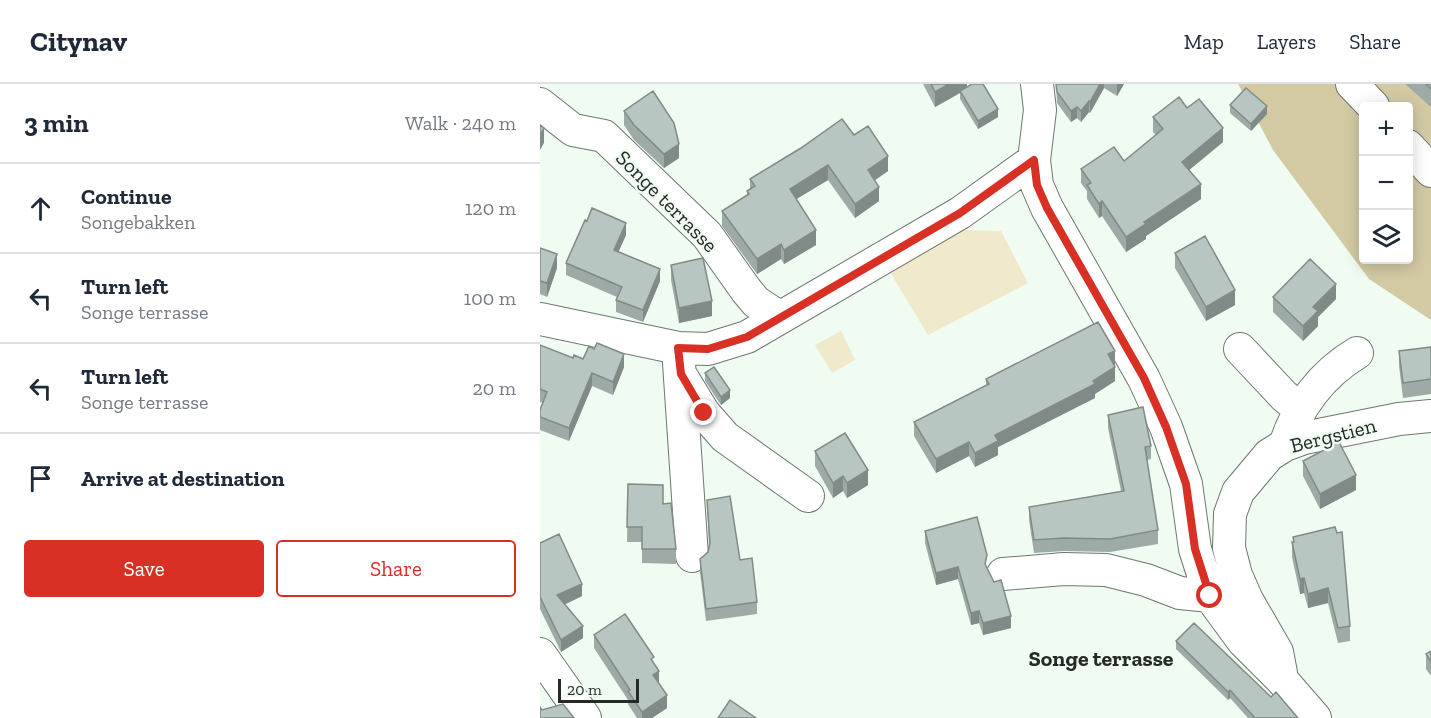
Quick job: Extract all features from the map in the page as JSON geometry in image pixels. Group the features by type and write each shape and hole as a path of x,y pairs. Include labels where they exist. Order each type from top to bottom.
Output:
{"street":[{"path":"1037,84 1040,110 1034,160 1037,185 1047,208 1144,378 1166,427 1186,484 1195,549 1210,596 1243,640 1315,718"},
{"path":"1352,84 1369,102"},
{"name":"Songe terrasse","path":"540,104 573,130 603,136 707,235 751,296 779,318"},
{"path":"1413,151 1431,171"},
{"path":"540,319 679,361 747,337 960,213 1034,160"},
{"path":"1240,349 1284,396 1300,409"},
{"path":"1285,445 1292,423 1300,409 1337,365 1357,353"},
{"path":"679,361 704,413 725,437 808,496"},
{"path":"679,361 692,556"},
{"name":"Bergstien","path":"1282,680 1277,652 1236,575 1229,548 1230,514 1238,492 1269,455 1285,445 1304,438 1399,419 1431,416"},
{"path":"1003,574 1064,568 1106,570 1146,580 1180,593 1210,596"},
{"path":"541,657 585,718"}],"shaded area":[{"path":"1238,84 1431,84 1431,320 1369,279 1273,150"},
{"path":"957,230 1001,231 1028,283 928,335 891,274 910,258"},
{"path":"841,331 855,360 832,373 815,345"}],"building":[{"path":"931,84 949,84 935,92"},
{"path":"972,84 983,84 998,109 978,121 960,91"},
{"path":"1056,84 1100,84 1090,102 1081,111 1077,107 1071,111 1057,92"},
{"path":"1246,88 1267,106 1251,124 1230,105"},
{"path":"653,91 674,123 679,144 664,154 634,125 624,111"},
{"path":"1179,97 1187,108 1199,99 1223,128 1182,162 1201,184 1144,222 1146,224 1126,237 1102,201 1099,204 1087,185 1091,183 1081,169 1114,147 1124,161 1163,129 1153,117"},
{"path":"842,119 854,135 868,126 888,156 868,170 879,187 855,204 828,165 790,189 816,230 784,250 781,244 757,259 722,211 749,194 747,191 755,186 750,179 801,148"},
{"path":"592,208 626,223 614,250 660,269 643,310 616,300 622,287 566,263"},
{"path":"1205,236 1235,290 1206,307 1175,253"},
{"path":"540,248 557,254 547,283 540,281"},
{"path":"703,258 712,301 679,308 671,265"},
{"path":"1310,259 1336,284 1313,307 1318,311 1303,326 1273,297"},
{"path":"1098,322 1115,351 1108,354 1115,367 1093,381 1095,384 995,435 998,441 975,453 969,442 936,459 914,422 989,384 986,379"},
{"path":"597,343 624,354 613,382 592,373 569,428 540,417 540,410 547,392 540,389 540,345 573,358 574,355 583,359 589,346 594,349"},
{"path":"1431,347 1431,379 1403,383 1399,351"},
{"path":"714,367 730,390 721,397 705,373"},
{"path":"1143,407 1151,446 1145,447 1158,530 1110,539 1034,540 1029,507 1124,491 1108,415"},
{"path":"845,433 868,470 847,483 843,476 833,483 815,451"},
{"path":"1339,442 1356,475 1320,494 1303,461"},
{"path":"628,484 663,485 663,504 671,503 676,549 642,549 642,527 627,527"},
{"path":"730,496 740,560 752,558 757,602 706,609 700,559 708,552 710,543 707,500"},
{"path":"977,517 987,555 985,564 994,582 1001,580 1011,616 983,623 979,611 971,613 958,567 936,573 925,531"},
{"path":"1335,527 1337,533 1342,532 1350,626 1338,628 1328,588 1308,594 1304,578 1300,579 1292,542 1294,542 1293,537"},
{"path":"559,534 582,584 557,595 583,626 561,640 540,597 540,543"},
{"path":"625,614 654,657 651,659 659,671 653,675 667,695 642,712 594,635"},
{"path":"1194,623 1271,697 1276,692 1298,718 1255,718 1230,690 1228,692 1176,641"},
{"path":"1431,651 1431,662 1426,654"},
{"path":"730,700 756,718 718,718"},
{"path":"563,704 574,718 540,718 540,707 542,710"}],"district":[{"name":"Songe terrasse","path":"1101,658"}],"route":[{"path":"704,413 681,374 678,348 708,349 747,337 960,213 1034,160 1037,185 1047,208 1144,378 1166,427 1186,484 1195,549 1210,596"}]}
